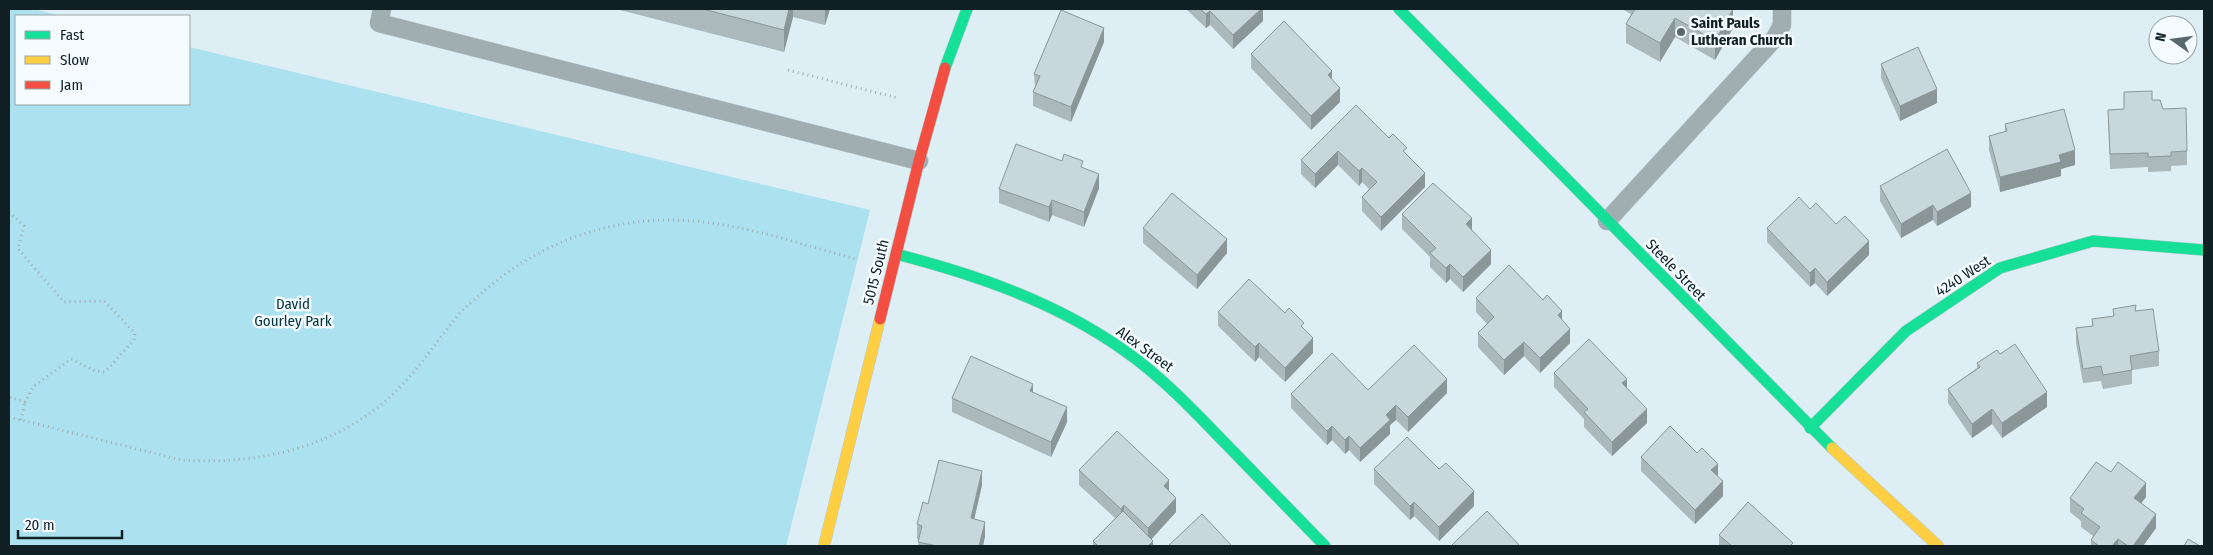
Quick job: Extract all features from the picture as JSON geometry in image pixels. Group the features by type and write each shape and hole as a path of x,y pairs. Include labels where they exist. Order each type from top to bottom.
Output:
{"street":[{"name":"5015 South","path":"824,546 919,161 949,53 967,9"},
{"name":"Steele Street","path":"1399,9 1810,428 1938,546"},
{"name":"4240 West","path":"1810,428 1906,331 2000,268 2093,241 2204,250"},
{"name":"Alex Street","path":"896,254 949,268 1029,297 1079,322 1124,350 1168,385 1325,546"}],"lane":[{"path":"382,9 379,23 919,161"},
{"path":"1607,221 1775,38 1782,25 1782,9"}],"path":[{"path":"788,70 898,98"},
{"path":"9,212 24,226 18,249 64,302 104,301 135,333 134,340 104,372 95,371 71,359 34,386 25,402 21,420"},
{"path":"9,417 181,460 209,462 247,460 284,454 324,440 364,418 410,379 460,313 489,286 525,260 562,241 602,229 641,222 672,220 717,223 856,259"},
{"path":"9,397 25,402"}],"green space":[{"name":"David Gourley Park","path":"9,9 32,9 59,15 15,15 15,105 190,105 190,47 870,210 786,546 9,546"}],"building":[{"path":"703,9 789,9 784,30"},
{"path":"1200,9 1261,9 1233,35 1210,11 1206,14"},
{"path":"1635,9 1733,9 1715,41 1675,18 1660,43 1626,24"},
{"path":"1061,10 1104,28 1071,107 1033,92 1040,76 1034,74"},
{"path":"1284,21 1332,71 1328,75 1340,88 1311,116 1251,54"},
{"path":"1918,47 1937,89 1900,106 1881,64"},
{"path":"2152,91 2152,100 2160,100 2163,109 2186,108 2187,151 2171,152 2171,156 2148,157 2148,153 2110,154 2108,110 2124,109 2124,92"},
{"path":"1356,105 1389,138 1393,134 1407,148 1403,151 1425,173 1381,217 1362,197 1377,182 1362,168 1359,171 1338,151 1315,174 1301,160"},
{"path":"2064,109 2075,150 2059,155 2061,162 2000,177 1989,136 2007,131 2005,124"},
{"path":"1016,144 1062,161 1064,154 1083,161 1081,167 1099,174 1084,212 1052,200 1049,207 999,189"},
{"path":"1947,149 1971,193 1937,212 1933,205 1901,224 1880,186"},
{"path":"1433,183 1472,218 1466,224 1491,250 1463,277 1450,264 1446,268 1430,253 1436,248 1402,214"},
{"path":"1172,193 1227,239 1197,275 1143,228"},
{"path":"1799,197 1810,209 1816,203 1836,224 1845,216 1869,241 1827,282 1815,268 1810,273 1767,228"},
{"path":"1509,265 1543,300 1547,295 1562,311 1558,315 1570,329 1540,358 1524,342 1504,360 1478,333 1494,317 1476,298"},
{"path":"1249,279 1285,313 1289,308 1304,323 1301,326 1313,338 1285,368 1259,343 1255,347 1218,312"},
{"path":"2136,305 2135,311 2153,309 2159,351 2130,356 2132,370 2103,375 2101,366 2083,369 2076,328 2093,326 2092,319 2114,316 2113,309"},
{"path":"1589,339 1627,379 1622,383 1647,409 1612,442 1584,412 1588,409 1554,373"},
{"path":"2015,344 2047,392 2002,423 1992,409 1972,424 1948,389 1980,367 1977,363 1997,350 2000,354"},
{"path":"1414,345 1447,379 1408,417 1396,405 1386,415 1390,420 1360,448 1349,436 1345,440 1332,426 1327,431 1291,394 1332,353 1368,390"},
{"path":"971,356 1033,384 1030,391 1067,407 1051,442 952,398"},
{"path":"1670,426 1697,453 1702,448 1718,464 1711,470 1723,481 1695,510 1641,457"},
{"path":"1117,431 1169,480 1164,486 1176,498 1148,528 1124,505 1121,509 1079,470"},
{"path":"1407,437 1439,469 1446,463 1474,491 1439,527 1414,502 1410,506 1374,469"},
{"path":"939,460 982,471 971,518 985,522 979,546 937,546 918,542 922,526 917,524 923,502 928,504"},
{"path":"2096,462 2111,472 2118,462 2146,483 2134,498 2156,514 2133,546 2128,546 2118,539 2112,546 2099,546 2091,540 2100,527 2081,513 2084,509 2070,498"},
{"path":"1748,502 1793,543 1790,546 1732,546 1719,535"},
{"path":"1123,511 1153,541 1148,546 1098,546 1093,541"},
{"path":"1487,511 1520,546 1452,545"},
{"path":"1202,514 1232,546 1168,546"},
{"path":"2188,539 2200,546 2184,546"}],"traffic: fast":[{"path":"945,68 967,9"},
{"path":"1399,9 1832,448"},
{"path":"1810,428 1906,331 2000,268 2093,241 2204,250"},
{"path":"896,254 986,281 1044,304 1072,318 1125,351 1152,372 1189,406 1325,546"}],"traffic: slow":[{"path":"824,546 880,319"},
{"path":"1832,448 1938,546"}],"traffic: jam":[{"path":"880,319 919,161 945,68"}],"place":[{"name":"Saint Pauls Lutheran Church","path":"1681,32"}]}
